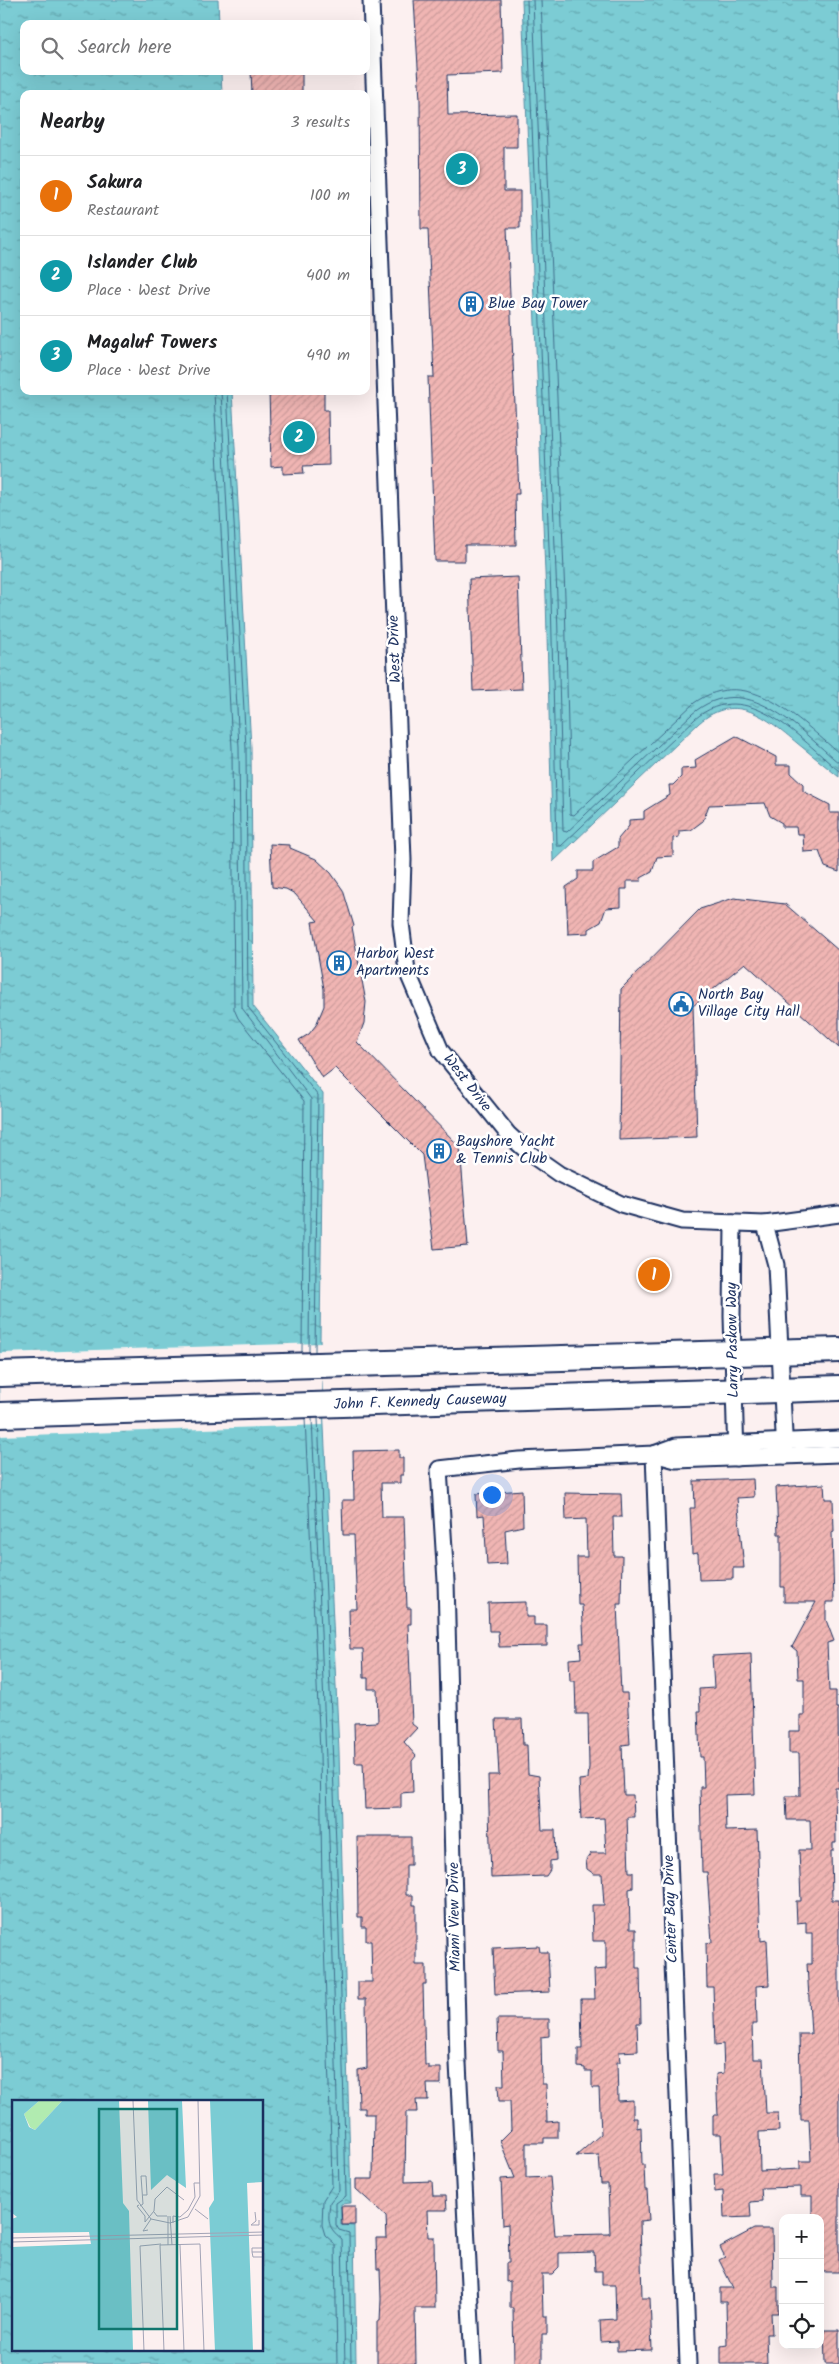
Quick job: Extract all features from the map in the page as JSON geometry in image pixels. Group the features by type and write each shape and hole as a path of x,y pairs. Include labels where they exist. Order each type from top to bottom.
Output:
{"main road":[{"path":"0,1374 839,1350"},
{"name":"John F. Kennedy Causeway","path":"0,1415 839,1388"}],"street":[{"name":"West Drive","path":"370,0 403,860 402,923 408,971 441,1051 508,1134 559,1174 621,1204 682,1221 733,1223"},
{"path":"733,1223 764,1224 839,1214"},
{"name":"Larry Paskow Way","path":"733,1223 735,1450"},
{"path":"764,1224 776,1265 784,1448"},
{"path":"654,1454 676,1460 735,1450 784,1448 839,1439"},
{"path":"784,1448 839,1454"},
{"name":"Miami View Drive","path":"472,2364 458,2063 446,1582 439,1470 518,1460 654,1454"},
{"name":"Center Bay Drive","path":"654,1454 688,2364"}],"water":[{"path":"0,0 218,0 219,20 20,20 20,75 221,75 222,90 20,90 20,395 232,395 251,748 253,1006 323,1094 320,1340 339,1751 351,2203 341,2204 341,2225 354,2226 356,2364 0,2364"},
{"path":"522,0 839,0 839,777 763,717 738,709 726,709 713,714 699,723 553,862 546,597"}],"pier":[{"path":"321,1343 323,1425 0,1436 0,1353"}],"building":[{"path":"414,0 501,0 503,73 447,75 448,115 517,114 517,147 504,147 504,191 520,191 520,228 507,228 519,494 515,494 516,545 465,545 465,561 435,561 428,377 434,377 428,229 421,229 420,100"},
{"path":"251,75 302,75 302,90 252,90"},
{"path":"269,395 324,395 324,410 328,410 329,465 303,466 304,473 283,474 283,466 271,467"},
{"path":"518,577 522,689 473,691 469,579"},
{"path":"736,736 776,757 776,765 791,765 791,773 803,784 803,791 830,805 830,813 839,813 839,872 825,867 819,851 804,852 803,834 797,834 796,827 782,827 782,823 770,816 765,803 709,805 703,821 691,830 679,831 679,837 673,838 673,856 657,857 652,872 641,878 641,881 627,881 627,889 621,889 621,907 606,908 601,922 589,929 589,933 568,934 566,887 578,879 578,871 593,871 593,862 618,847 618,839 629,826 629,820 644,819 644,811 670,795 669,785 673,785 681,777 681,769 696,768 695,760"},
{"path":"270,844 290,845 290,848 316,859 331,873 343,890 354,926 352,927 366,1002 364,1023 357,1042 460,1147 468,1246 434,1249 422,1155 335,1068 322,1078 299,1040 309,1034 316,1025 324,1006 324,989 312,922 318,921 295,894 286,889 272,887"},
{"path":"734,898 785,904 839,951 839,1048 745,963 693,1006 697,1137 619,1140 621,989 700,909"},
{"path":"399,1450 399,1458 403,1458 403,1475 400,1475 400,1483 381,1483 382,1517 404,1517 407,1608 411,1608 411,1624 408,1624 412,1724 417,1728 404,1742 416,1756 412,1761 413,1792 401,1793 401,1808 365,1809 363,1763 355,1763 354,1723 378,1722 377,1689 368,1689 368,1678 364,1678 363,1649 350,1649 349,1609 357,1609 354,1535 343,1535 342,1500 354,1500 353,1451"},
{"path":"753,1479 754,1497 737,1498 744,1568 733,1568 733,1579 699,1580 698,1553 692,1554 690,1508 695,1508 694,1481"},
{"path":"824,1484 825,1499 833,1499 834,1602 826,1602 826,1620 834,1641 827,1643 829,1691 836,1691 836,1708 838,1708 839,1788 835,1788 836,1843 833,1843 833,1851 831,1851 832,1900 839,1900 839,2272 824,2272 824,2214 812,2214 812,2196 801,2196 801,2187 761,2188 762,2201 750,2202 751,2217 724,2218 723,2191 715,2192 714,2174 723,2174 721,2134 713,2134 713,2115 718,2115 716,2074 724,2073 723,2044 715,2045 713,1987 707,1987 706,1943 712,1942 707,1872 702,1872 700,1787 704,1787 703,1757 700,1757 698,1711 700,1711 699,1689 714,1688 712,1656 751,1654 755,1794 725,1795 726,1831 757,1830 761,1941 767,1940 769,1985 756,1986 757,2024 752,2024 753,2059 763,2059 766,2113 778,2113 779,2131 759,2132 760,2171 800,2169 800,2161 811,2161 809,2120 801,2120 799,2034 811,2034 807,1964 812,1964 812,1933 806,1933 806,1922 797,1923 796,1901 801,1901 799,1850 811,1850 810,1820 787,1820 786,1796 800,1796 799,1753 789,1753 789,1731 800,1731 800,1715 804,1715 804,1679 798,1679 797,1651 792,1647 816,1602 784,1602 784,1587 781,1587 781,1534 778,1534 776,1487"},
{"path":"522,1490 523,1526 505,1530 507,1564 487,1565 484,1515 477,1516 476,1494"},
{"path":"565,1493 621,1494 622,1517 613,1517 614,1556 622,1556 621,1604 617,1604 621,1693 627,1693 630,1744 622,1745 624,1795 633,1795 634,1817 627,1817 629,1872 633,1872 633,1888 629,1889 630,1929 636,1929 636,1968 640,1968 641,2023 637,2023 638,2051 619,2052 620,2062 617,2062 618,2101 633,2100 633,2118 637,2118 637,2128 641,2127 642,2165 644,2165 649,2220 640,2221 642,2298 650,2298 652,2350 617,2351 617,2341 601,2342 600,2320 616,2319 615,2285 602,2285 602,2271 595,2271 594,2252 559,2253 559,2267 552,2274 542,2274 543,2316 547,2316 547,2334 542,2334 542,2364 514,2364 513,2308 510,2308 510,2281 506,2282 506,2263 509,2263 508,2224 503,2225 501,2179 515,2178 500,2141 511,2130 510,2101 499,2101 498,2085 504,2085 503,2051 498,2051 497,2019 549,2019 549,2036 541,2037 542,2084 546,2084 547,2122 558,2121 558,2138 544,2138 544,2143 526,2143 526,2178 550,2177 555,2235 610,2234 608,2184 601,2184 599,2155 576,2156 601,2134 599,2088 592,2088 592,2071 585,2071 585,2068 578,2067 578,2049 582,2049 581,1999 595,1999 594,1970 606,1969 606,1941 593,1941 592,1905 604,1905 602,1874 594,1874 587,1869 586,1860 591,1853 606,1853 604,1818 581,1819 579,1780 588,1779 588,1714 576,1714 575,1681 570,1681 569,1659 581,1658 580,1643 584,1643 582,1605 578,1605 577,1557 587,1557 586,1519 566,1520"},
{"path":"526,1602 526,1617 534,1617 534,1625 547,1625 547,1646 499,1647 498,1631 489,1631 488,1603"},
{"path":"496,1719 522,1719 523,1745 527,1745 528,1774 539,1776 542,1830 555,1830 556,1860 550,1861 550,1870 546,1876 491,1878 488,1775 499,1775"},
{"path":"357,1837 411,1837 411,1865 406,1865 406,1895 413,1895 413,1905 416,1905 416,1965 426,1965 426,1984 423,1984 425,2065 428,2065 428,2068 441,2068 441,2084 427,2084 428,2100 416,2100 417,2112 406,2112 405,2182 432,2181 433,2196 446,2196 447,2210 427,2210 428,2237 434,2237 435,2308 415,2308 416,2364 377,2364 377,2321 380,2321 381,2299 380,2269 377,2269 376,2238 387,2238 386,2216 356,2189 356,2179 373,2179 374,2114 365,2114 365,2108 359,2108 358,2070 367,2068 366,1999 358,1999 358,1982 372,1982 371,1941 366,1941 366,1927 362,1927 362,1917 358,1917"},
{"path":"539,1946 540,1952 548,1952 550,1992 495,1994 493,1948"},
{"path":"341,2206 355,2206 355,2225 342,2225"},
{"path":"754,2229 772,2229 773,2287 778,2287 778,2313 771,2313 772,2334 766,2334 767,2364 721,2364 721,2346 727,2345 726,2302 720,2302 720,2288 733,2288 719,2260 725,2257 720,2247"},
{"path":"824,2330 839,2330 839,2364 825,2364"}],"place":[{"name":"Magaluf Towers","path":"462,169"},
{"name":"Blue Bay Tower","path":"471,304"},
{"name":"Islander Club","path":"299,437"},
{"name":"Harbor West Apartments","path":"339,963"},
{"name":"North Bay Village City Hall","path":"681,1004"},
{"name":"Bayshore Yacht & Tennis Club","path":"439,1151"},
{"name":"Sakura","path":"654,1275"}]}
